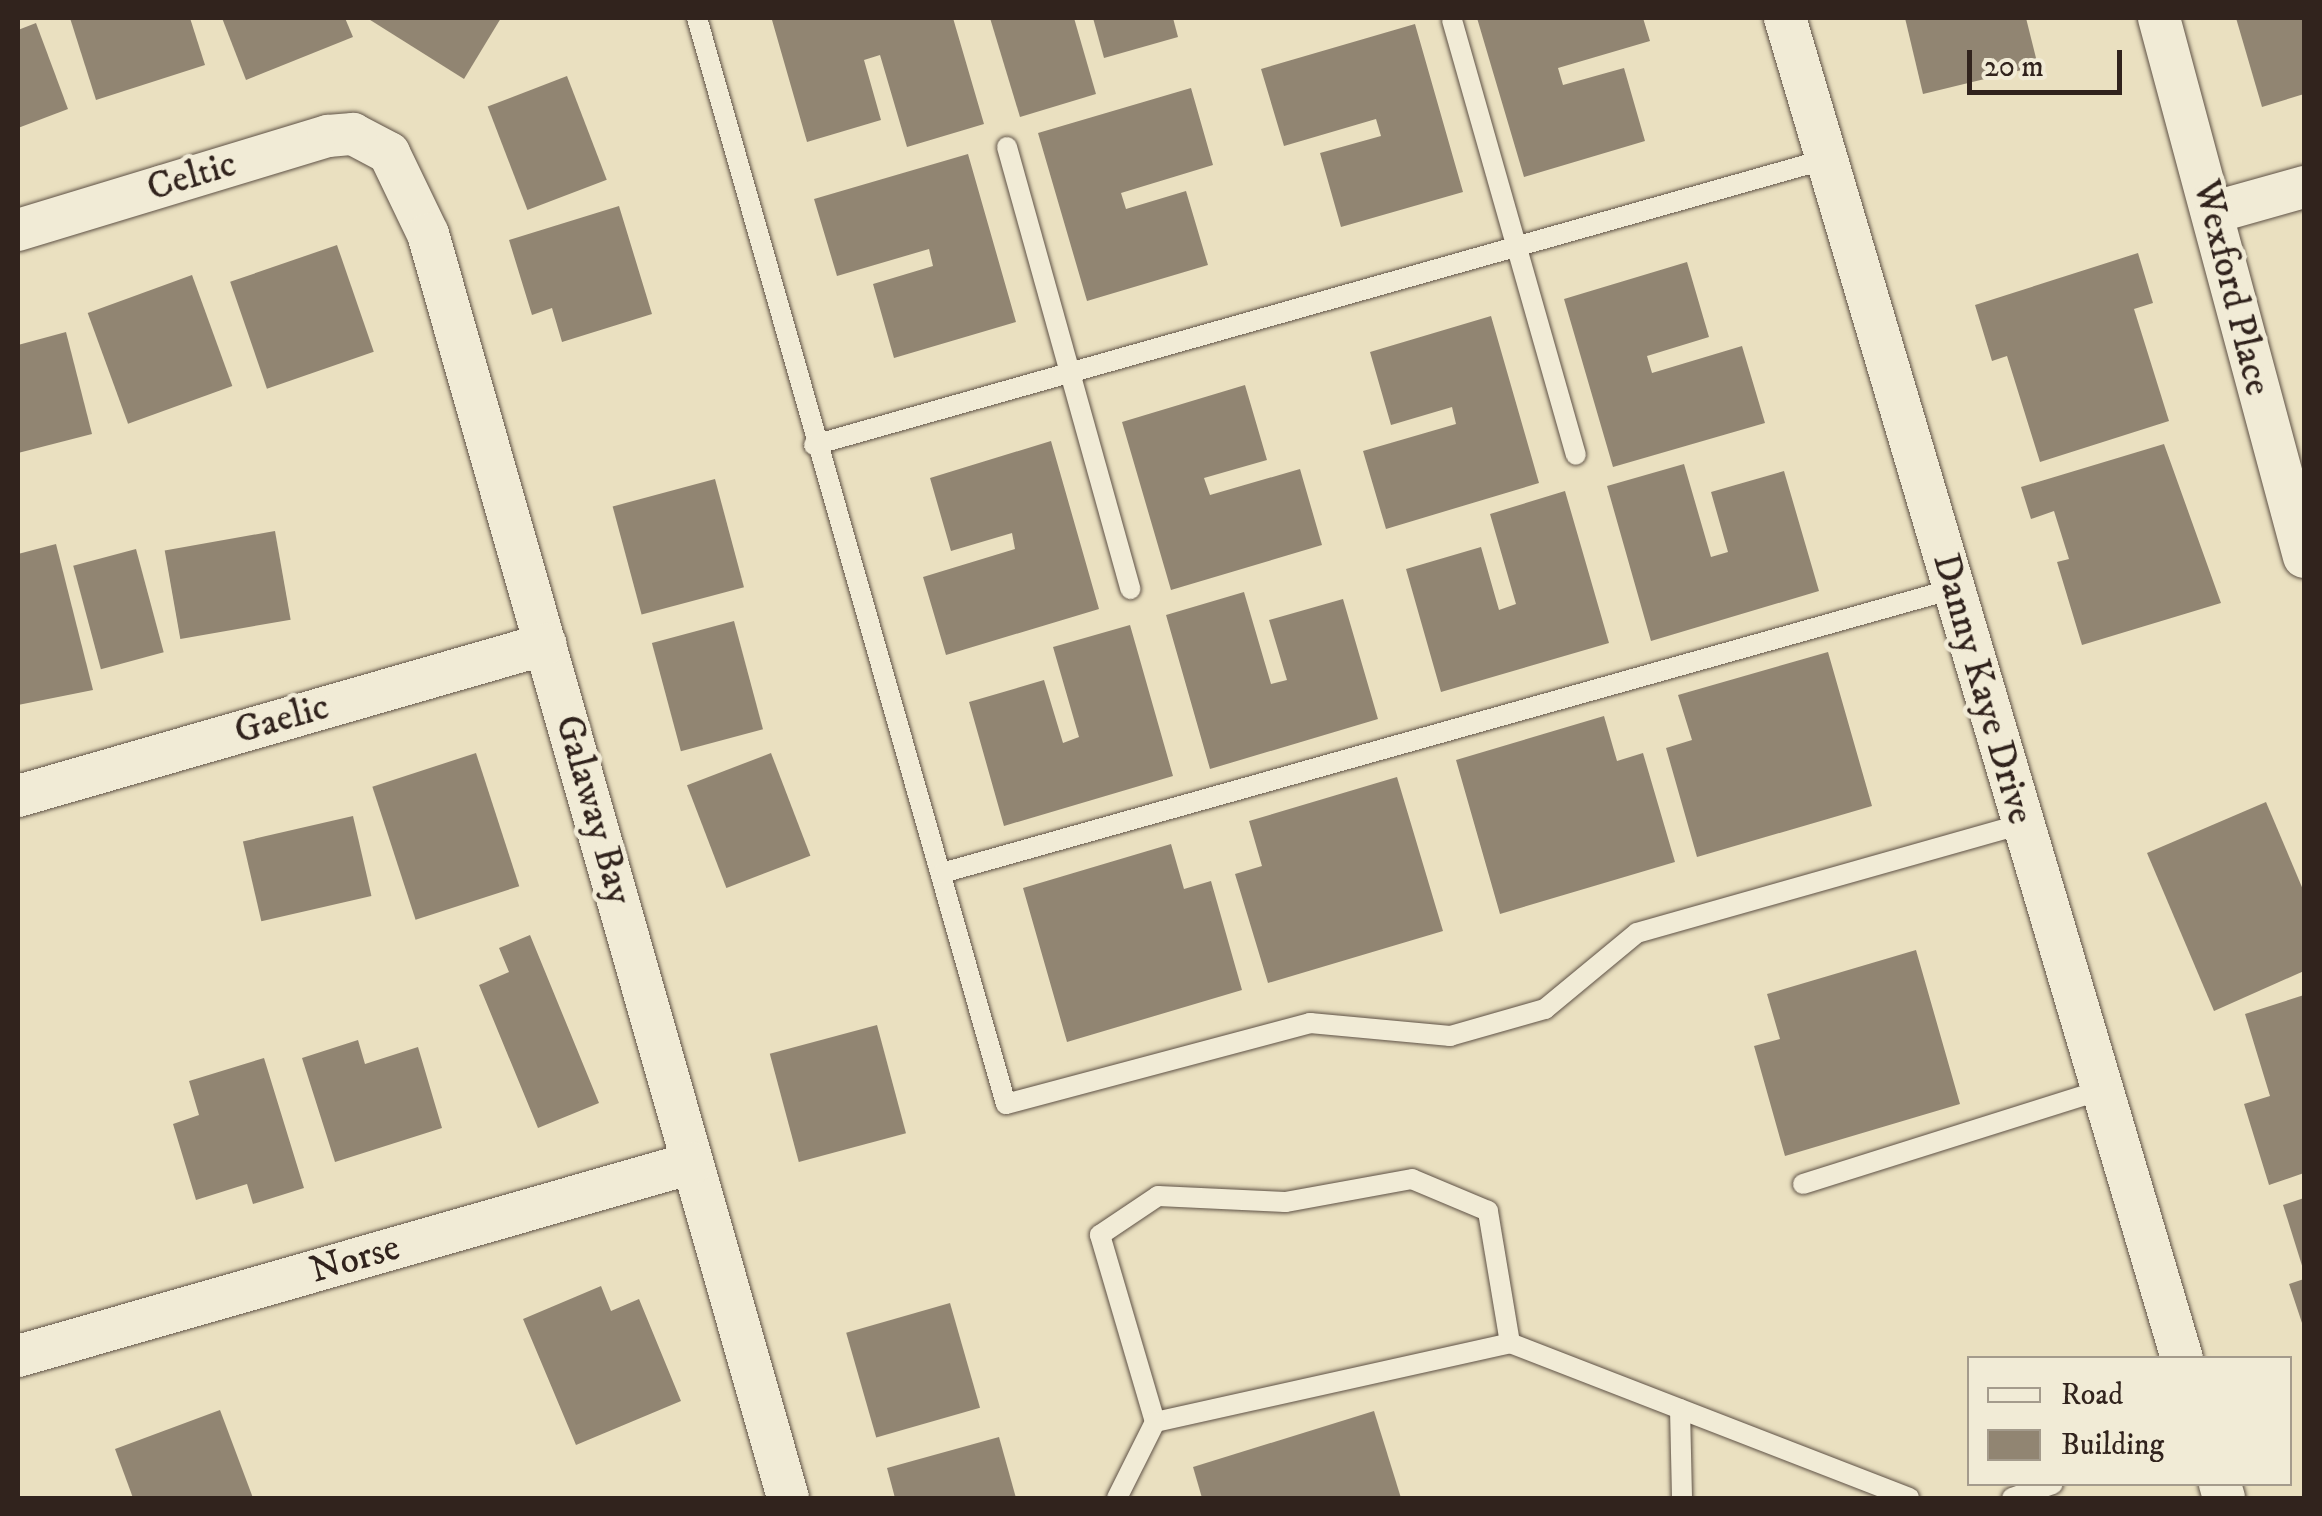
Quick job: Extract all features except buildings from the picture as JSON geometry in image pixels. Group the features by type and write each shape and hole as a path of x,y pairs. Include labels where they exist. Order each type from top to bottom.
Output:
{"street":[{"name":"Danny Kaye Drive","path":"1786,18 2021,824 2181,1356"},
{"name":"Wexford Place","path":"2160,18 2215,212 2271,452 2304,558"},
{"name":"Celtic","path":"18,230 328,136 353,134 366,141"},
{"name":"Galaway Bay","path":"366,141 390,153 428,234 788,1498"},
{"path":"2215,212 2304,187"},
{"name":"Gaelic","path":"18,796 546,644"},
{"name":"Norse","path":"18,1356 692,1162"}],"lane":[{"path":"697,18 814,446 942,873 1006,1104 1310,1022 1450,1036 1545,1009 1637,933 2021,824"},
{"path":"1452,20 1576,454"},
{"path":"1008,147 1130,590"},
{"path":"814,446 1828,159"},
{"path":"942,873 1953,589"},
{"path":"1803,1184 2100,1090"},
{"path":"1117,1498 1155,1422 1100,1235 1158,1196 1285,1202 1412,1179 1488,1210 1510,1343"},
{"path":"1155,1422 1510,1343 1909,1498"},
{"path":"1680,1409 1682,1498"},
{"path":"2012,1498 2047,1486"}]}
